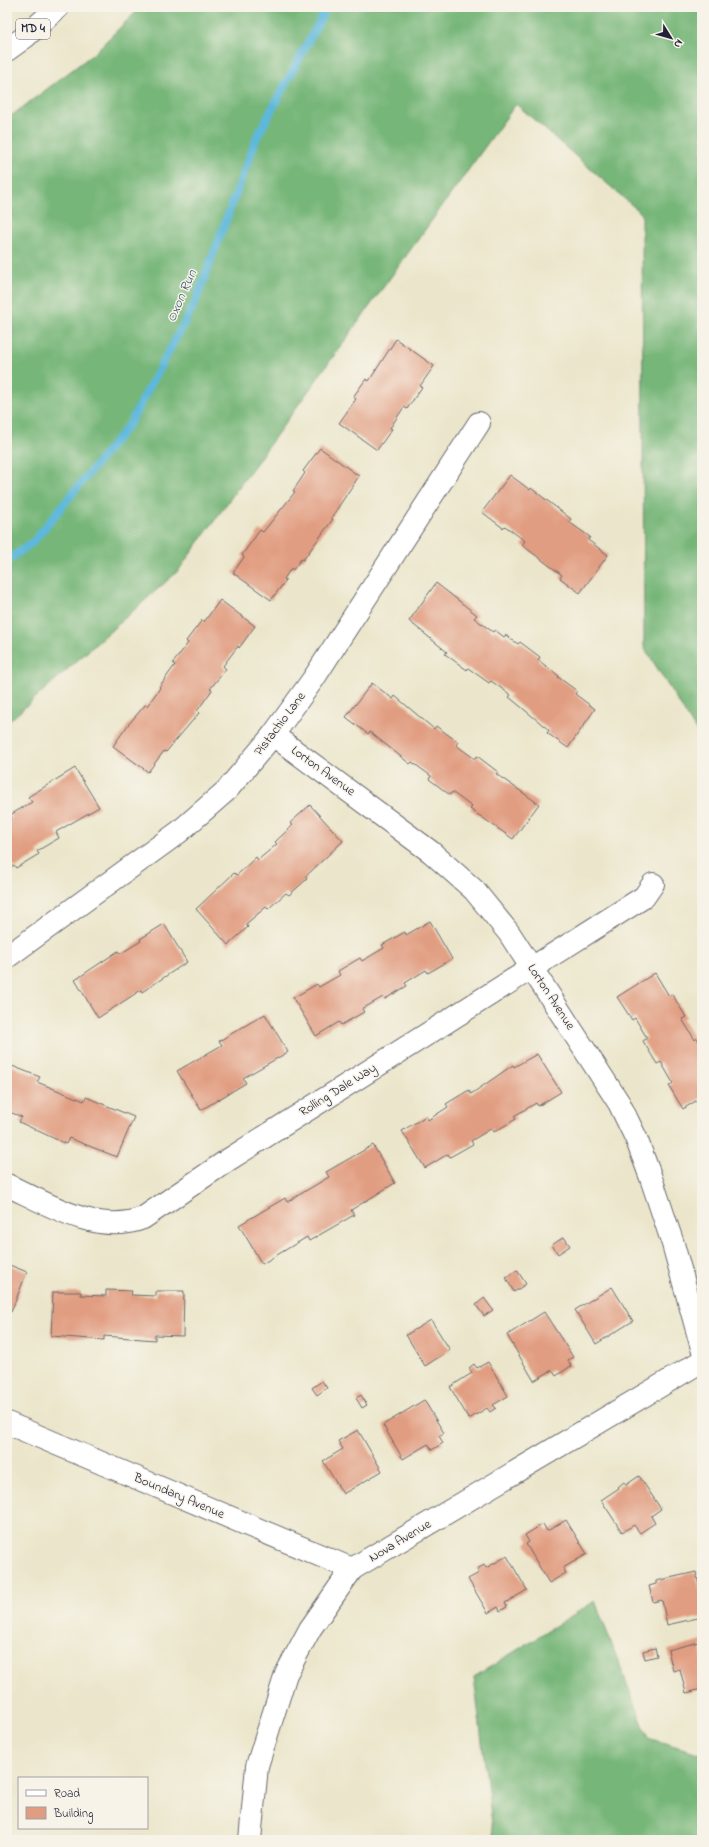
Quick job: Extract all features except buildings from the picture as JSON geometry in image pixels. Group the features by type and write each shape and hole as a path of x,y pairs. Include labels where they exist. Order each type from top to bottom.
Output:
{"main road":[{"name":"MD 4","path":"7,50 25,37 58,7"},
{"name":"Pistachio Lane","path":"7,957 200,815 227,790 273,735 327,660 479,423"},
{"name":"Lorton Avenue","path":"273,735 431,852 474,890 509,932 619,1103 636,1138 673,1244 702,1348"},
{"name":"Rolling Dale Way","path":"7,1186 91,1221 118,1224 130,1223 143,1218 234,1156 644,897 653,884"},
{"name":"Nova Avenue","path":"250,1840 257,1766 286,1674 310,1628 352,1570 702,1361"},
{"name":"Boundary Avenue","path":"7,1423 352,1570"}],"green space":[{"path":"141,7 702,7 702,740 644,647 642,214 516,104 178,571 7,723 7,119 92,55"},
{"path":"595,1601 648,1738 702,1754 702,1840 494,1840 474,1677"}],"waterway":[{"name":"Oxon Run","path":"7,561 33,542 130,423 195,303 257,137 327,7"}]}
